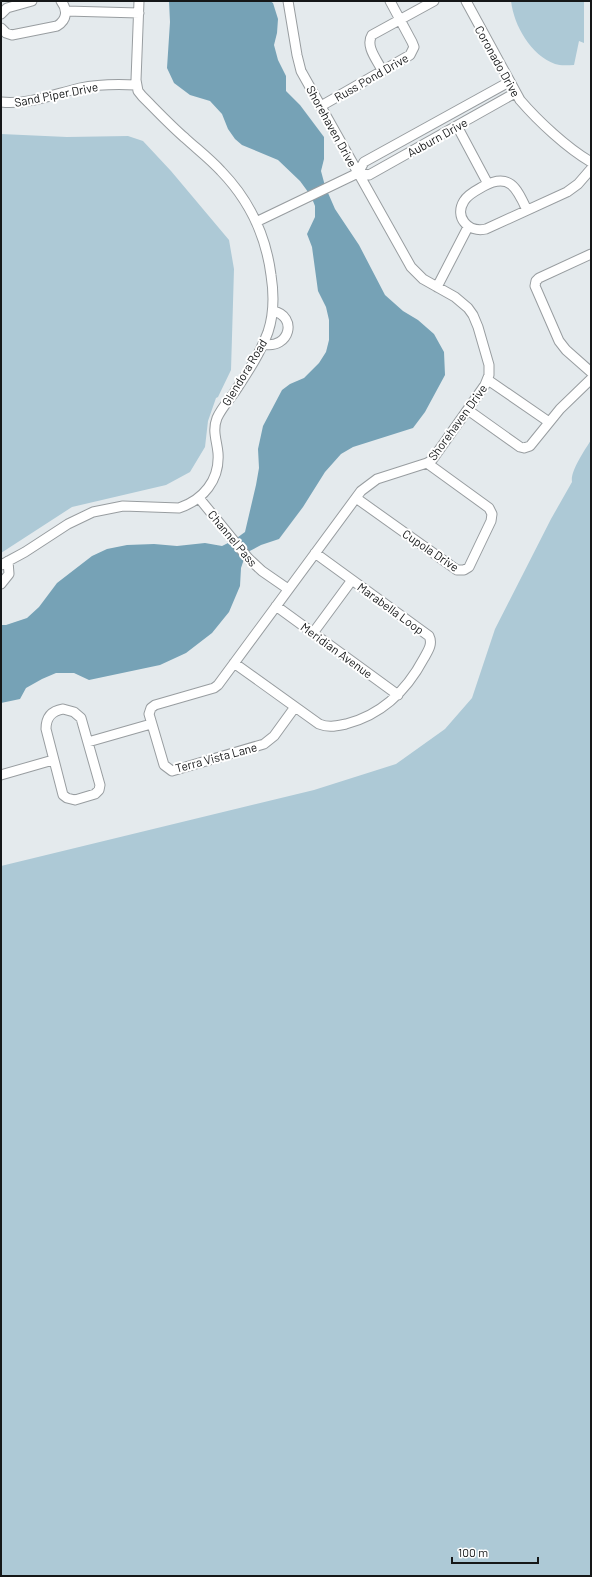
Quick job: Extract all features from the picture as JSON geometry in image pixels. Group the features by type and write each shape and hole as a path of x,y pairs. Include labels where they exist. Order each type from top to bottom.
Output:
{"street":[{"path":"1,14 7,8 21,2 32,1"},
{"path":"1,28 12,36 57,26 64,20 66,11 61,1"},
{"path":"136,85 139,1"},
{"name":"Shorehaven Drive","path":"151,724 149,714 153,706 214,688 218,685 366,486 377,479 427,463 436,455 488,380 489,365 473,315 462,302 423,279 411,267 301,71 298,63 288,1"},
{"name":"Russ Pond Drive","path":"321,106 413,52 412,42 390,1"},
{"path":"382,70 369,46 369,38 434,1"},
{"name":"Coronado Drive","path":"466,1 515,93 529,110 575,152 591,162"},
{"path":"66,11 139,13"},
{"name":"Auburn Drive","path":"256,222 358,173 364,162 509,82"},
{"name":"Sand Piper Drive","path":"1,102 15,103 29,101 97,85 136,85"},
{"name":"Glendora Road","path":"5,563 32,548 68,524 94,512 123,506 179,508 199,498 211,484 217,469 218,453 214,437 214,428 218,416 244,377 263,344 268,330 273,311 270,265 262,235 256,222 242,198 221,171 142,96 136,85"},
{"name":"Auburn Drive","path":"358,173 370,175 515,93"},
{"path":"457,126 488,184"},
{"path":"527,210 519,192 512,185 499,181 488,184 468,195 463,203 462,216 468,227 476,230 486,229 527,210 572,189 591,169"},
{"path":"437,286 468,227"},
{"path":"591,254 539,278 534,286 559,341 566,350 591,372"},
{"path":"263,344 273,345 281,342 288,330 285,318 282,314 273,311"},
{"path":"468,410 520,447 524,448 530,446 549,422 591,379"},
{"path":"488,380 549,422"},
{"name":"Cupola Drive","path":"356,498 457,570 464,570 469,567 491,520 492,514 489,508 427,463"},
{"name":"Channel Pass","path":"199,498 248,558 262,571 288,589"},
{"name":"Marabella Loop","path":"234,662 295,707 324,726 336,726 356,721 374,713 398,695 421,664 431,645 431,638 427,633 315,553"},
{"path":"1,584 9,574 5,563"},
{"path":"314,633 352,580"},
{"name":"Meridian Avenue","path":"276,606 398,695"},
{"name":"Terra Vista Lane","path":"151,724 164,765 169,770 175,770 264,744 274,736 295,707"},
{"path":"67,710 79,716 82,721 100,785 99,790 95,794 75,800 65,797 54,760 46,727 49,716 55,711 67,710"},
{"path":"88,742 151,724"},
{"path":"1,775 54,760"}],"shaded area":[{"path":"169,1 270,1 273,3 278,19 274,45 278,60 286,76 286,91 300,105 324,137 324,159 321,171 325,186 335,209 359,245 385,295 403,311 418,320 434,334 444,352 445,375 425,412 413,428 353,447 341,454 325,472 303,507 279,539 261,545 246,553 241,568 240,586 229,612 212,633 186,653 160,665 89,680 74,673 56,673 26,688 20,699 1,703 1,625 6,625 27,618 39,607 57,583 92,556 107,549 127,545 154,544 177,546 205,543 222,546 245,532 259,468 258,449 263,426 282,390 290,384 304,378 319,363 326,352 329,340 329,320 326,307 318,291 312,247 307,234 315,217 315,206 311,196 300,181 278,160 242,145 235,139 228,129 222,114 210,101 190,95 174,83 167,68 170,22"},
{"path":"511,1 584,1 584,43 579,41 574,65 555,64 546,60 531,47 520,30"},
{"path":"1,134 67,137 128,136 143,141 171,171 229,240 234,269 231,370 218,397 216,398 208,421 205,447 190,472 166,485 72,507 1,553"},
{"path":"591,440 591,1576 1,1576 1,866 314,790 396,764 445,729 472,698 495,629 551,519 572,482 573,472"}]}
